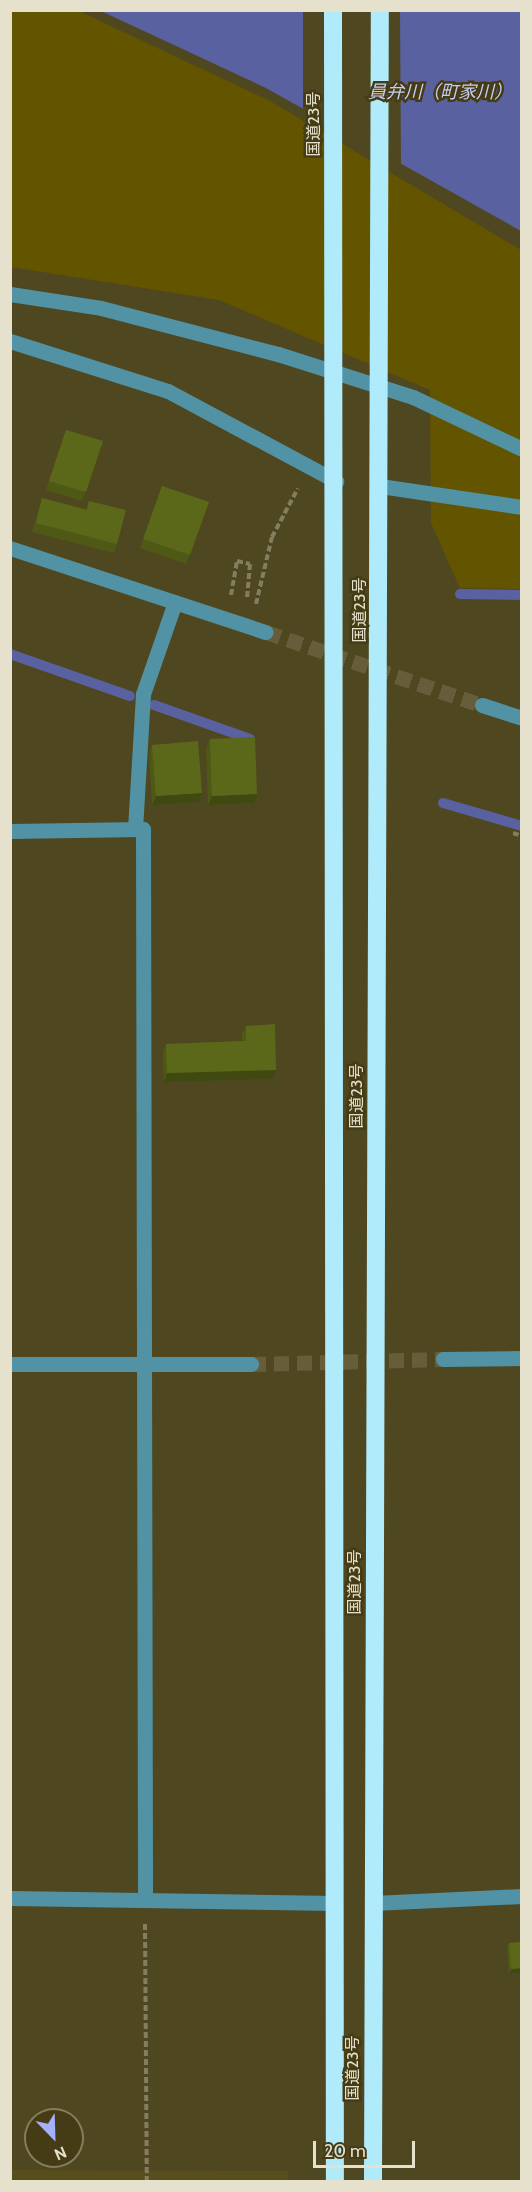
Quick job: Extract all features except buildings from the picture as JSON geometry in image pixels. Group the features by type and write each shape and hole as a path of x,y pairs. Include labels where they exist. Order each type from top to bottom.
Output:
{"highway":[{"name":"国道23号","path":"333,10 336,434 335,2181"},
{"name":"国道23号","path":"373,2181 380,10"}],"street":[{"path":"10,294 101,308 278,354 431,404 522,449"},
{"path":"10,341 168,391 311,464 336,481"},
{"path":"380,486 522,507"},
{"path":"10,548 266,632"},
{"path":"135,828 143,694 175,602"},
{"path":"482,705 522,718"},
{"path":"10,831 143,829 148,1363 145,1897"},
{"path":"443,1359 522,1358"},
{"path":"10,1364 251,1364"},
{"path":"373,1903 522,1896"},
{"path":"10,1898 145,1897 335,1903"}],"path":[{"path":"226,618 237,561 250,564 246,602 256,604 272,537 311,464"},
{"path":"513,833 522,836"},
{"path":"145,1897 147,2181"}],"shaded area":[{"path":"10,11 79,11 270,101 521,250 521,589 460,588 431,523 430,390 219,300 11,267"},
{"path":"11,2170 288,2171 288,2181 11,2182"}],"water":[{"name":"員弁川（町家川）","path":"101,11 521,11 521,231 266,88"}],"pier":[{"path":"303,11 400,11 401,167 303,112"}],"waterway":[{"path":"460,594 522,595"},
{"path":"10,654 130,696"},
{"path":"154,705 250,739"},
{"path":"443,803 522,826"}],"tunnel":[{"path":"266,632 482,705"},
{"path":"251,1364 443,1359"}]}
